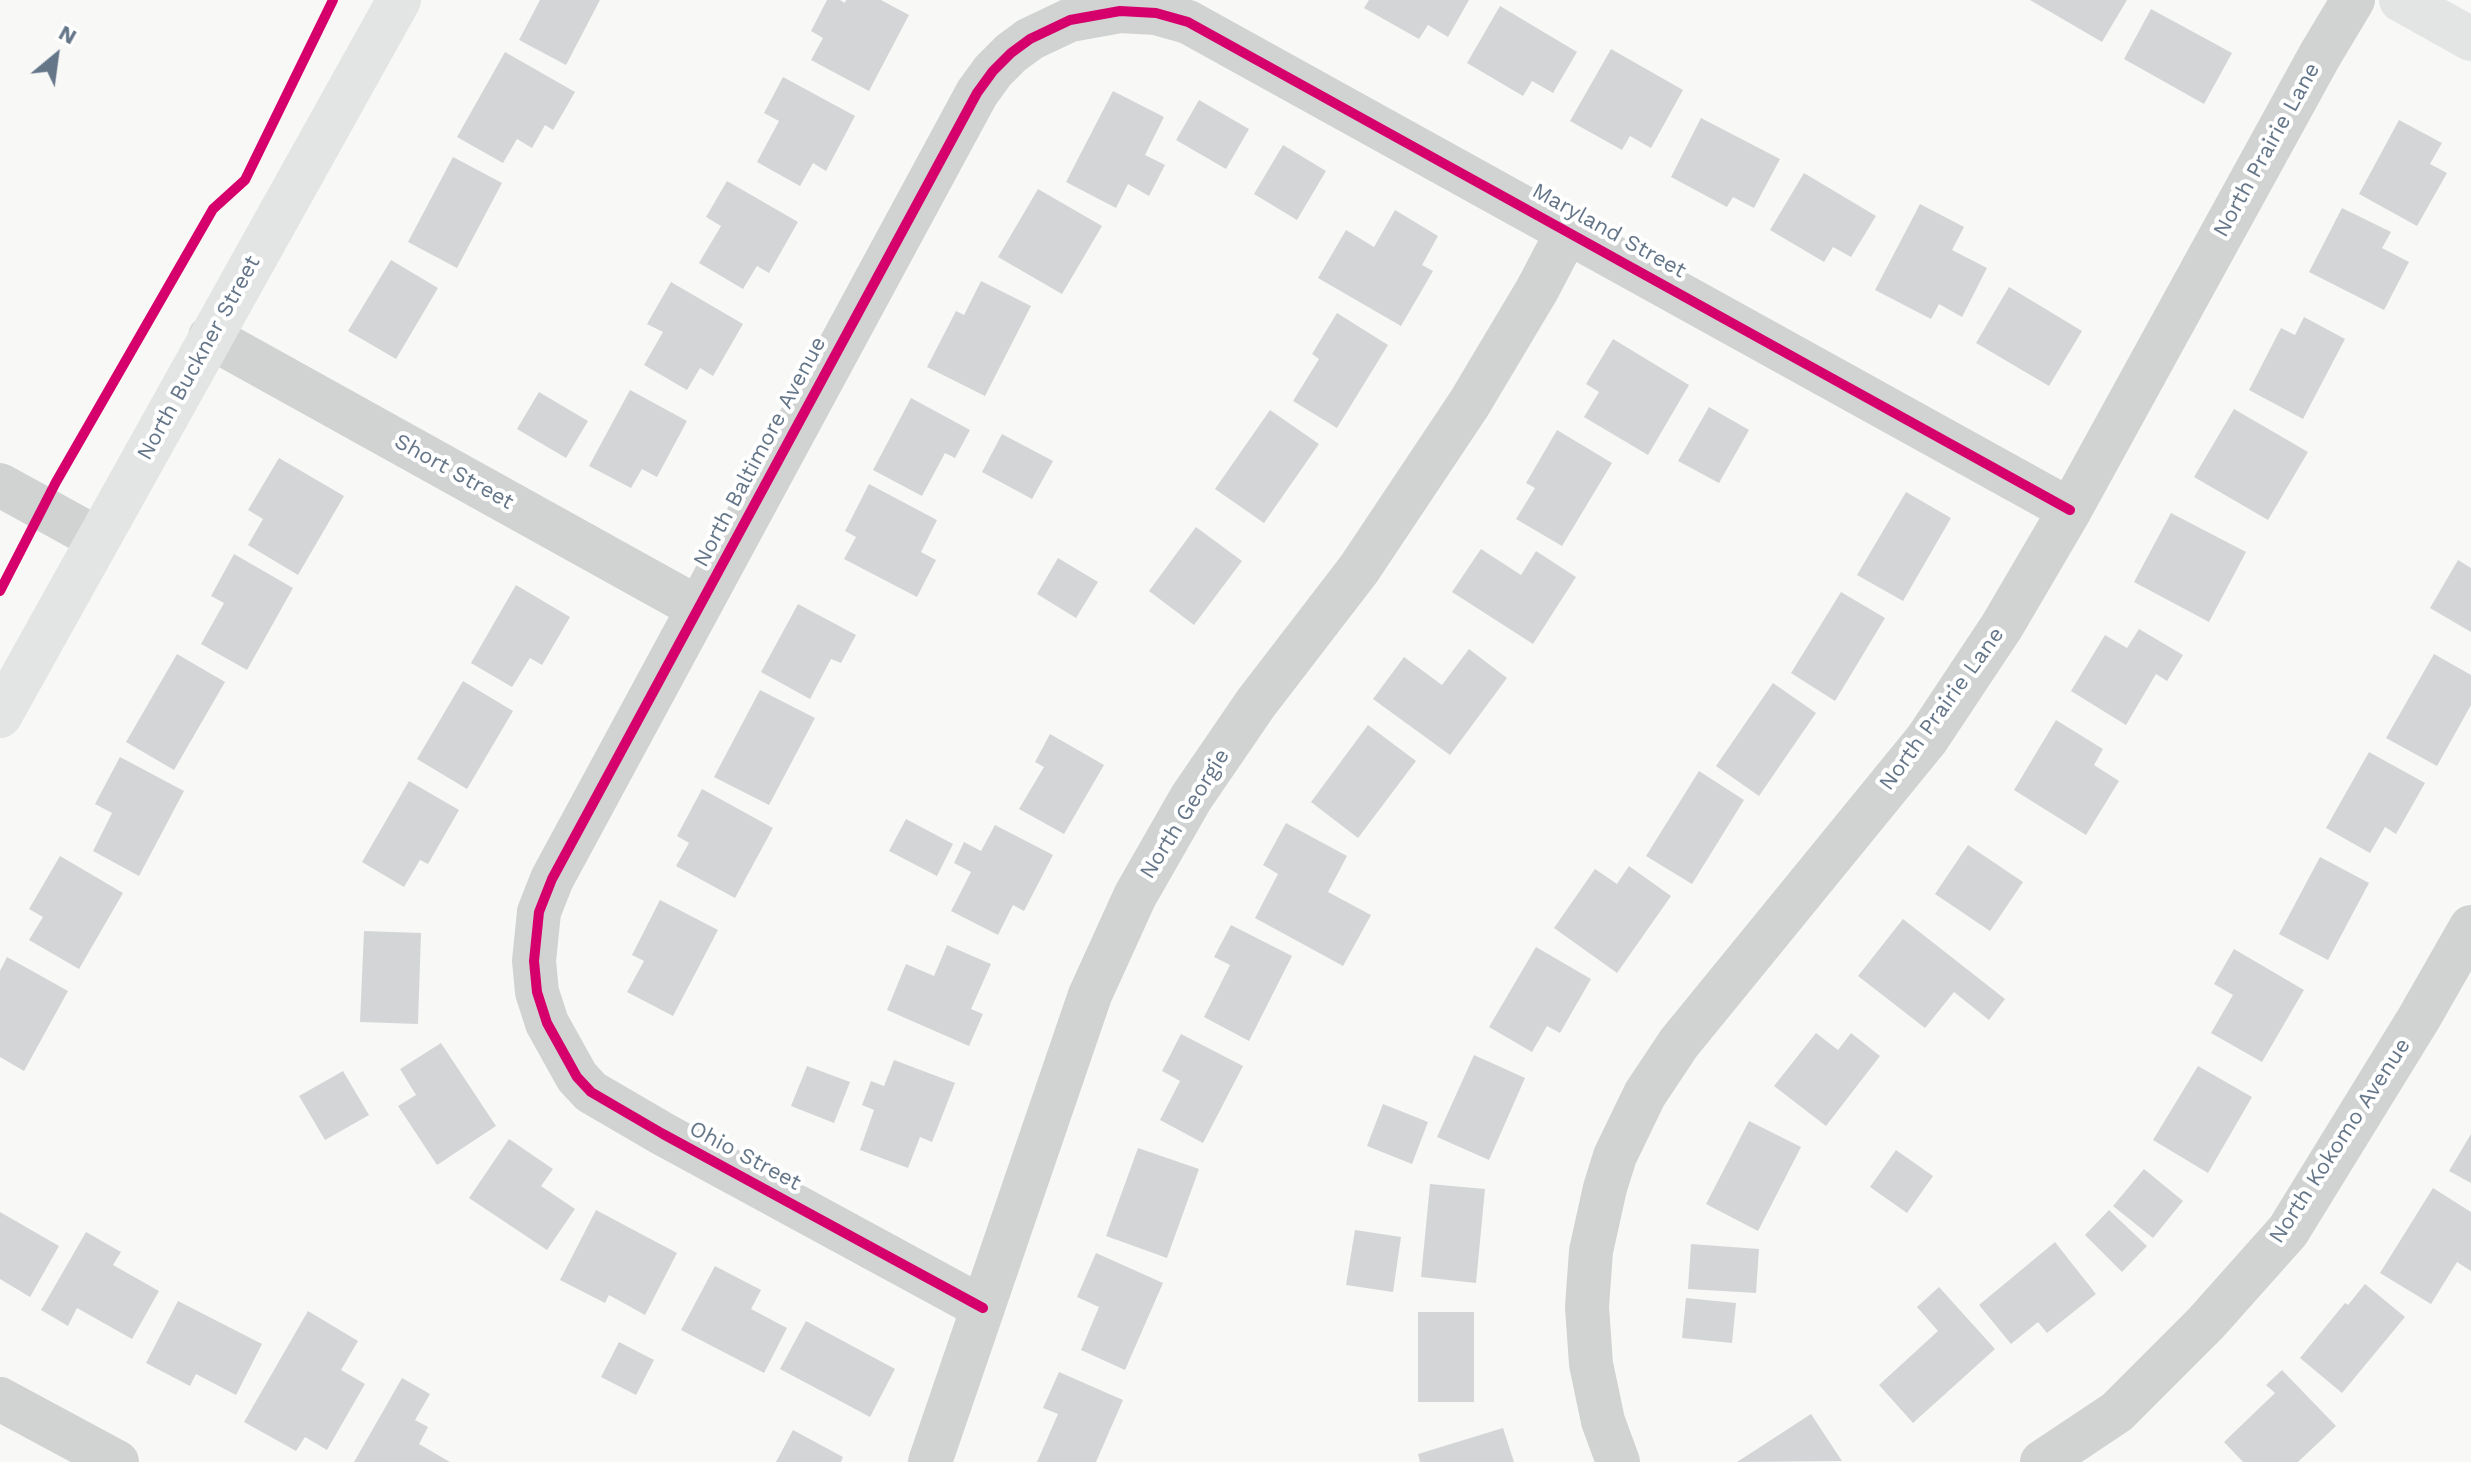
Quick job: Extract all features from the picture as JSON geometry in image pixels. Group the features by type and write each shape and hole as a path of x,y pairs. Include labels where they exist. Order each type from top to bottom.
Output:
{"main road":[{"name":"North Buckner Street","path":"0,716 399,0"},
{"path":"2401,0 2471,39"}],"street":[{"name":"North Prairie Lane","path":"1618,1462 1603,1421 1591,1364 1587,1307 1591,1251 1605,1188 1645,1094 1679,1043 1927,739 2002,626 2070,510 2308,75 2353,0"},
{"name":"Maryland Street","path":"1120,11 1156,13 1188,22 2070,510"},
{"name":"North Baltimore Avenue","path":"537,992 534,961 539,912 552,879 977,93 993,71 1030,39 1070,20 1120,11"},
{"name":"North Georgie","path":"930,1462 1090,995 1140,888 1191,798 1256,703 1359,569 1469,404 1568,231"},
{"name":"Short Street","path":"210,337 698,608"},
{"path":"0,485 98,539"},
{"name":"North Kokomo Avenue","path":"2042,1462 2117,1412 2206,1323 2288,1231 2471,927"},
{"name":"Ohio Street","path":"537,992 557,1044 577,1077 591,1092 653,1129 983,1308"},
{"path":"0,1399 117,1462"}],"building":[{"path":"540,0 600,0 566,65 519,40"},
{"path":"827,0 845,3 846,0 881,0 909,15 869,91 811,60 823,38 811,31"},
{"path":"1369,0 1469,0 1448,37 1428,25 1419,39 1364,8"},
{"path":"2030,0 2127,0 2102,42"},
{"path":"1500,6 1577,52 1553,93 1532,81 1523,96 1467,63"},
{"path":"2151,9 2232,53 2204,104 2124,59"},
{"path":"1611,49 1683,90 1651,148 1630,136 1622,150 1570,121"},
{"path":"505,52 575,92 553,130 545,125 532,148 517,139 503,163 457,137"},
{"path":"783,77 855,116 826,171 813,163 800,186 757,162 779,121 764,113"},
{"path":"1113,91 1164,117 1145,155 1165,165 1149,196 1128,184 1116,208 1066,182"},
{"path":"1199,100 1249,129 1226,169 1176,140"},
{"path":"1701,118 1780,159 1754,208 1733,197 1727,207 1671,177"},
{"path":"2399,120 2442,143 2430,164 2447,173 2417,226 2359,194"},
{"path":"1283,145 1326,171 1297,220 1254,194"},
{"path":"453,157 502,183 457,268 408,242"},
{"path":"1804,173 1876,216 1851,257 1833,247 1824,262 1770,230"},
{"path":"727,181 798,222 769,273 757,266 743,289 699,263 721,226 706,217"},
{"path":"1038,189 1102,226 1062,294 998,257"},
{"path":"1920,204 1964,227 1952,250 1987,268 1962,317 1939,304 1931,319 1875,290"},
{"path":"2342,208 2391,232 2382,248 2409,262 2384,310 2309,272"},
{"path":"1395,210 1438,236 1422,265 1433,271 1401,326 1318,278 1346,230 1374,247"},
{"path":"391,260 438,288 396,359 348,331"},
{"path":"981,281 1031,306 985,396 927,367 956,311 964,315"},
{"path":"671,282 743,324 713,376 700,368 687,390 644,365 663,332 647,324"},
{"path":"2009,287 2082,331 2049,386 1976,343"},
{"path":"1337,313 1388,345 1337,428 1293,401 1319,359 1312,354"},
{"path":"2304,317 2345,339 2303,419 2249,390 2281,328 2295,335"},
{"path":"1613,339 1689,385 1648,455 1584,417 1599,392 1586,384"},
{"path":"630,390 687,421 657,477 642,469 631,488 589,466"},
{"path":"539,392 588,421 566,458 517,429"},
{"path":"911,398 970,430 955,458 945,453 922,496 873,470"},
{"path":"1709,407 1749,430 1719,483 1678,461"},
{"path":"2234,409 2308,452 2268,520 2194,477"},
{"path":"1270,410 1319,444 1264,523 1215,489"},
{"path":"1557,430 1612,463 1562,546 1516,519 1535,488 1526,483"},
{"path":"1002,434 1053,461 1032,499 982,472"},
{"path":"279,458 344,496 298,575 248,545 263,519 248,510"},
{"path":"869,484 937,520 921,552 936,560 917,597 844,559 856,537 845,531"},
{"path":"1906,492 1951,518 1903,601 1857,575"},
{"path":"2171,513 2246,552 2209,622 2134,582"},
{"path":"1196,527 1242,561 1194,625 1149,591"},
{"path":"1481,549 1521,575 1536,551 1576,577 1533,644 1452,592"},
{"path":"234,554 293,588 247,670 201,644 224,603 211,596"},
{"path":"1058,558 1098,582 1076,618 1037,594"},
{"path":"2458,560 2471,568 2471,632 2430,608"},
{"path":"516,585 570,617 542,665 530,658 512,687 471,663"},
{"path":"1841,592 1885,618 1835,701 1791,673"},
{"path":"798,604 856,635 841,663 831,659 810,699 761,672"},
{"path":"2139,629 2183,655 2167,681 2156,674 2126,725 2071,691 2105,635 2127,648"},
{"path":"1469,649 1507,678 1450,755 1373,699 1404,657 1442,685"},
{"path":"177,654 225,682 174,770 126,742"},
{"path":"2434,654 2471,675 2471,705 2437,766 2386,738"},
{"path":"463,681 513,711 467,789 417,759"},
{"path":"1773,683 1816,713 1759,796 1716,766"},
{"path":"760,690 815,718 769,805 714,777"},
{"path":"2056,720 2103,749 2094,765 2119,781 2086,835 2014,790"},
{"path":"1368,725 1416,761 1358,838 1311,802"},
{"path":"1050,734 1104,765 1064,834 1019,809 1044,767 1035,762"},
{"path":"2369,752 2425,783 2396,834 2385,827 2370,853 2326,828"},
{"path":"120,757 184,791 139,876 93,851 112,813 95,804"},
{"path":"1699,771 1744,800 1692,884 1646,856"},
{"path":"409,781 459,810 428,864 420,860 404,887 362,862"},
{"path":"702,789 773,828 735,898 676,866 689,843 677,836"},
{"path":"906,819 953,844 937,876 889,851"},
{"path":"1286,823 1347,856 1328,892 1371,915 1343,966 1255,918 1278,874 1263,865"},
{"path":"995,825 1053,855 1024,911 1013,905 998,935 951,911 971,872 954,863 964,842 981,851"},
{"path":"1968,845 2023,882 1990,931 1935,894"},
{"path":"60,856 123,893 79,969 29,940 43,917 29,909"},
{"path":"2320,857 2369,883 2328,960 2279,934"},
{"path":"1629,866 1671,896 1617,973 1554,928 1595,869 1617,884"},
{"path":"660,900 718,930 673,1016 627,992 644,961 632,955"},
{"path":"1903,919 2005,999 1989,1020 1954,992 1925,1028 1858,976"},
{"path":"1231,925 1292,956 1249,1041 1204,1017 1230,965 1214,957"},
{"path":"364,931 421,933 418,1024 360,1022"},
{"path":"947,945 991,964 971,1009 983,1014 969,1046 887,1010 906,964 934,976"},
{"path":"1536,947 1591,979 1560,1033 1547,1026 1532,1052 1489,1027"},
{"path":"2234,949 2304,990 2262,1062 2211,1033 2233,995 2214,984"},
{"path":"7,957 68,991 24,1071 0,1057 0,971"},
{"path":"1816,1033 1838,1050 1851,1033 1880,1056 1826,1126 1774,1086"},
{"path":"1181,1034 1243,1066 1203,1143 1160,1120 1180,1081 1162,1071"},
{"path":"441,1043 496,1126 437,1165 398,1106 416,1095 400,1069"},
{"path":"1474,1055 1525,1078 1489,1160 1437,1137"},
{"path":"894,1060 955,1083 932,1142 920,1137 908,1168 860,1150 874,1110 862,1105 871,1081 884,1086"},
{"path":"807,1066 850,1082 834,1123 791,1106"},
{"path":"2198,1066 2252,1097 2208,1173 2153,1140"},
{"path":"343,1071 369,1115 325,1140 299,1096"},
{"path":"1383,1104 1428,1122 1412,1164 1367,1146"},
{"path":"1749,1121 1801,1147 1758,1231 1706,1204"},
{"path":"2471,1134 2471,1183 2449,1171"},
{"path":"509,1139 553,1169 541,1186 575,1209 547,1250 469,1198"},
{"path":"1138,1148 1199,1169 1167,1258 1106,1236"},
{"path":"1896,1150 1933,1176 1907,1213 1870,1187"},
{"path":"2144,1169 2183,1201 2153,1238 2113,1206"},
{"path":"1430,1184 1485,1189 1476,1283 1421,1277"},
{"path":"2433,1188 2471,1212 2471,1271 2457,1262 2431,1304 2380,1273"},
{"path":"596,1210 677,1253 645,1315 609,1295 605,1303 560,1280"},
{"path":"2109,1210 2147,1246 2122,1272 2085,1235"},
{"path":"0,1212 59,1246 30,1297 0,1279"},
{"path":"1355,1230 1401,1237 1393,1292 1346,1285"},
{"path":"86,1232 121,1252 113,1265 159,1291 132,1339 77,1308 68,1326 41,1310"},
{"path":"2055,1242 2096,1294 2047,1333 2038,1322 2011,1344 1979,1305"},
{"path":"1691,1244 1759,1249 1756,1293 1688,1289"},
{"path":"1096,1253 1163,1283 1125,1370 1081,1350 1099,1307 1077,1297"},
{"path":"715,1266 761,1290 751,1309 787,1328 764,1373 681,1330"},
{"path":"2365,1284 2405,1317 2342,1393 2300,1358 2345,1303 2348,1305"},
{"path":"1939,1287 1995,1349 1913,1423 1879,1385 1938,1331 1917,1307"},
{"path":"1686,1298 1736,1303 1732,1343 1682,1338"},
{"path":"178,1301 262,1344 236,1395 196,1374 190,1386 146,1363"},
{"path":"308,1311 358,1341 341,1370 365,1384 327,1450 305,1437 296,1451 244,1422"},
{"path":"1418,1312 1474,1312 1474,1402 1418,1402"},
{"path":"806,1321 895,1369 870,1417 780,1369"},
{"path":"619,1342 654,1360 636,1395 601,1377"},
{"path":"2282,1370 2336,1426 2298,1462 2243,1462 2224,1442 2275,1393 2266,1385"},
{"path":"1059,1372 1123,1400 1096,1462 1037,1462 1058,1414 1043,1408"},
{"path":"402,1378 430,1394 415,1420 428,1427 419,1444 450,1462 354,1462"},
{"path":"1811,1414 1842,1461 1737,1462"},
{"path":"1503,1428 1514,1462 1420,1462 1418,1454"},
{"path":"793,1430 843,1457 841,1462 776,1462"}],"cycle path":[{"path":"0,591 56,482 213,209 245,180 333,0"},
{"path":"983,1308 591,1092 577,1077 547,1023 537,992 534,961 539,912 552,879 977,93 993,71 1030,39 1070,20 1120,11 1156,13 1188,22 2070,510"}]}
